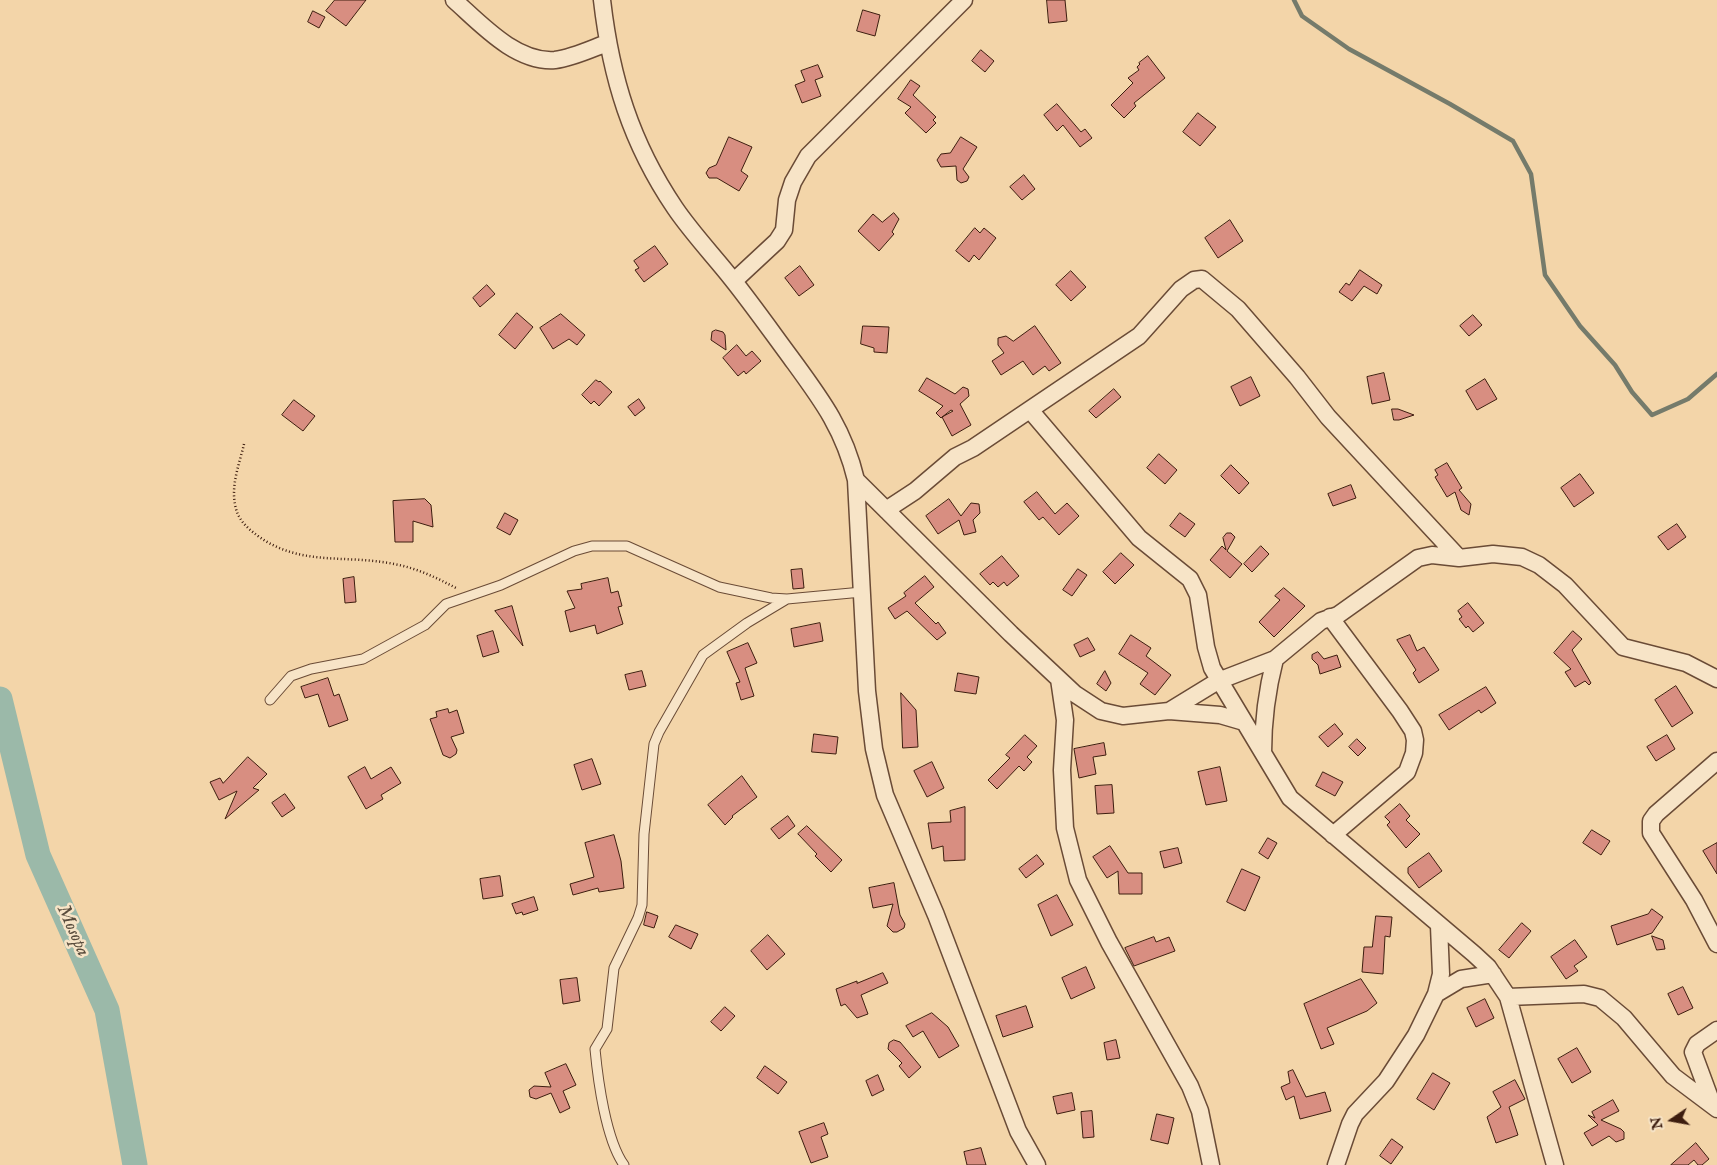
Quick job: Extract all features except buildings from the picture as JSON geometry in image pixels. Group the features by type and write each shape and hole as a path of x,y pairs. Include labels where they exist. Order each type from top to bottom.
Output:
{"street":[{"path":"454,0 493,34 520,52 537,59 556,60 607,43"},
{"path":"602,0 607,43 624,111 647,162 676,209 734,281 836,422 856,480 871,730 885,795 936,914 1018,1131 1037,1165"},
{"path":"734,281 777,242 784,230 787,200 793,182 808,156 964,0"},
{"path":"886,510 915,491 955,457 974,448 1139,336 1181,289 1194,280 1202,279 1238,309 1297,377 1328,417 1459,558"},
{"path":"1030,410 1139,538 1190,579 1198,595 1206,647 1218,681 1290,798 1474,954 1493,974 1508,997 1556,1165"},
{"path":"856,480 1010,634 1075,694 1101,711 1123,716 1169,711 1220,715 1244,722"},
{"path":"1169,711 1218,681 1275,659 1312,628 1338,615 1418,558 1432,555 1459,558 1493,554 1522,557 1539,566 1565,585 1623,647 1686,663 1717,679"},
{"path":"1330,618 1400,711 1413,731 1416,740 1414,753 1407,772 1333,835"},
{"path":"1263,753 1263,729 1269,681 1275,659"},
{"path":"1059,679 1065,720 1062,770 1065,828 1078,880 1094,914 1190,1086 1200,1111 1211,1165"},
{"path":"1717,761 1656,814 1650,826 1652,833 1694,900 1717,944"},
{"path":"1336,1165 1355,1114 1386,1081 1416,1035 1436,994 1440,974 1439,926"},
{"path":"1436,994 1461,979 1493,974"},
{"path":"1508,997 1584,994 1600,998 1624,1018 1673,1076 1715,1108"},
{"path":"1715,1108 1693,1052 1697,1044 1717,1030"}],"lane":[{"path":"270,700 290,676 311,669 363,658 418,630 446,604 501,586 574,551 592,546 616,544 626,546 719,587 787,599 862,592"},
{"path":"624,1165 612,1141 607,1124 595,1049 607,1029 614,968 642,906 644,834 654,744 703,655 747,623 787,599"}],"path":[{"path":"244,444 235,483 235,504 244,526 274,547 309,558 394,564 432,575 470,596"}],"waterway":[{"path":"1294,0 1302,16 1349,49 1513,141 1531,174 1545,275 1580,326 1615,365 1632,392 1652,415 1688,399 1717,374"},
{"name":"Mosopa","path":"0,699 38,855 107,1010 135,1165"}]}
